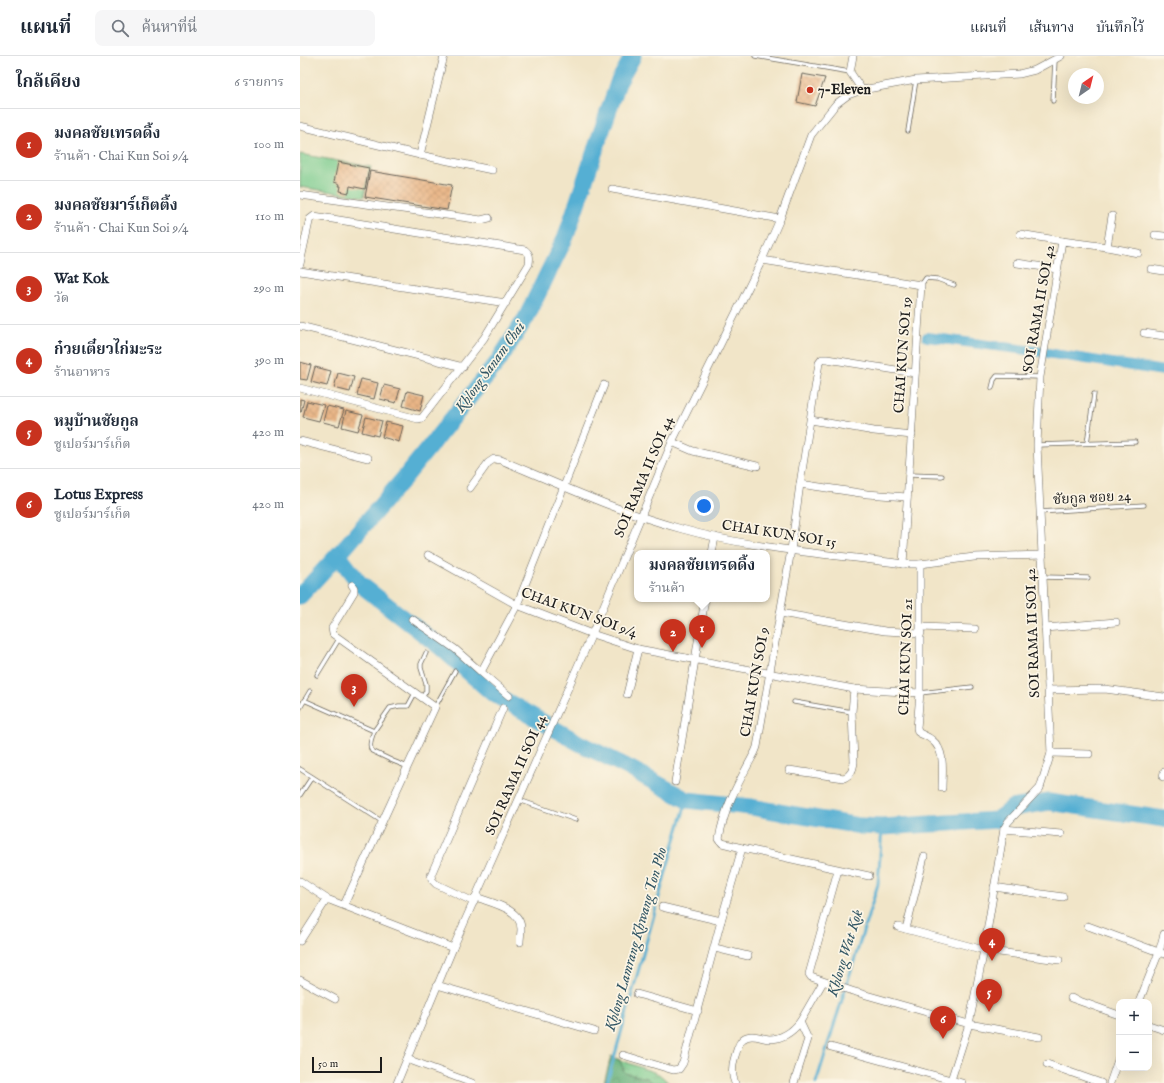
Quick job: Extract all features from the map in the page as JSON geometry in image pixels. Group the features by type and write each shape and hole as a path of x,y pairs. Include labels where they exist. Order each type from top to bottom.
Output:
{"street":[{"path":"420,155 444,56"},
{"path":"853,56 850,72 862,90"},
{"name":"SOI RAMA II SOI 44","path":"397,1083 437,985 592,634 672,442 762,260 780,219 811,135 836,104 848,95 862,90 916,80 1019,74 1035,70 1058,58"},
{"path":"300,126 420,155 492,170"},
{"path":"612,189 780,219"},
{"path":"300,195 482,220 489,218"},
{"path":"300,264 308,222 314,216 525,250 529,253 530,258 529,264 484,338 422,418 418,419 300,388"},
{"path":"1107,247 1112,216"},
{"path":"1020,234 1062,241"},
{"path":"1155,235 1164,236"},
{"name":"SOI RAMA II SOI 42","path":"951,1081 969,1024 984,950 1004,829 1011,819 1040,788 1050,753 1037,445 1040,377 1062,241 1138,253"},
{"name":"CHAI KUN SOI 19","path":"762,260 921,284 903,564"},
{"path":"1017,262 1057,270"},
{"path":"1151,269 1164,271"},
{"path":"300,270 506,303"},
{"path":"300,326 463,367"},
{"path":"1144,333 1164,336"},
{"name":"CHAI KUN SOI 9","path":"869,876 742,848 722,843 719,839 724,816 731,798 755,752 791,550 819,363 822,359 827,359 915,373"},
{"path":"481,672 516,605 604,385"},
{"path":"811,420 874,431 912,435"},
{"path":"300,441 368,458"},
{"path":"672,442 693,450 757,466"},
{"name":"CHAI KUN SOI 15","path":"470,488 488,463 494,459 501,460 640,517 683,530 715,537 791,550 903,564 920,564 974,557 1042,555"},
{"path":"800,484 866,494 907,497"},
{"path":"713,550 715,537"},
{"name":"CHAI KUN SOI 9/4","path":"428,555 516,605 592,634 638,649 854,689 920,693"},
{"name":"CHAI KUN SOI 21","path":"920,564 920,693 917,728 918,732 937,744 942,756 942,788"},
{"path":"344,905 435,707 333,634 332,628 352,596 354,588 352,586"},
{"path":"675,782 705,602"},
{"path":"780,613 884,631 975,629"},
{"path":"412,619 455,649 509,696"},
{"path":"1045,628 1116,622"},
{"path":"627,694 638,649"},
{"path":"789,770 844,778 849,776 854,762 852,712 854,689"},
{"path":"1048,690 1105,690 1164,697"},
{"path":"503,708 431,875 432,880 436,884 512,911 522,928 520,942"},
{"path":"1050,753 1089,754"},
{"path":"1004,829 1061,834"},
{"path":"623,1055 673,1070 679,1069 683,1063 742,848"},
{"path":"906,929 924,857"},
{"path":"838,870 809,974 811,977 838,987 969,1024 1039,1038"},
{"path":"300,881 327,899 454,948"},
{"path":"994,887 1063,897"},
{"path":"300,941 327,899"},
{"path":"662,907 721,921"},
{"path":"1088,926 1161,953"},
{"path":"898,927 984,950 1060,960"},
{"path":"1140,999 1161,953 1164,934"},
{"path":"715,948 748,956"},
{"path":"300,980 335,999"},
{"path":"735,1083 733,1078 733,1064 739,1043 742,1039 749,1036 768,1039 778,1038 796,1028 822,982"},
{"path":"437,985 594,1031"},
{"path":"637,994 698,1011"},
{"path":"1071,998 1116,1014"},
{"path":"794,1083 808,1039 800,1022"},
{"path":"1152,1026 1164,1030"},
{"path":"831,1046 962,1083"},
{"path":"407,1059 472,1083"},
{"path":"1047,1064 1102,1083"},
{"path":"1110,1083 1116,1066"}],"lane":[{"path":"755,56 850,72"},
{"path":"1053,101 1058,58"},
{"path":"908,130 916,80"},
{"path":"921,284 926,278 931,277 954,285"},
{"path":"992,388 994,380 997,376 1040,377"},
{"path":"1086,443 1094,394"},
{"path":"1037,445 1135,442"},
{"path":"908,474 942,476"},
{"name":"ชัยกูล ซอย 24","path":"1040,512 1144,506"},
{"path":"1043,577 1088,578"},
{"path":"318,674 339,639"},
{"path":"422,698 426,691 426,684 421,664 426,653"},
{"path":"435,707 455,671"},
{"path":"920,693 972,687"},
{"path":"300,708 310,691"},
{"path":"408,767 372,751 370,744 374,730 390,708 408,706 415,693"},
{"path":"304,700 374,730"},
{"path":"794,702 852,712"},
{"path":"300,769 383,822"},
{"path":"300,795 312,776"},
{"path":"519,800 576,820"}],"green space":[{"path":"300,154 371,167 364,197 300,187"},
{"path":"611,1056 620,1060 625,1073 647,1078 652,1083 604,1083"},
{"path":"620,1060 659,1074 669,1083 652,1083 647,1078 625,1073"}],"building":[{"name":"7-Eleven","path":"802,74 825,78 815,106 797,102"},
{"path":"338,162 369,168 365,189 350,186 349,193 340,191 340,184 334,182"},
{"path":"370,171 452,185 447,210 365,197"},
{"path":"300,362 311,365 307,380 300,379"},
{"path":"315,367 331,371 327,386 311,382"},
{"path":"338,373 354,377 350,392 334,388"},
{"path":"361,379 378,383 374,399 357,395"},
{"path":"384,385 400,389 396,403 380,399"},
{"path":"407,391 424,395 420,411 403,406"},
{"path":"300,399 304,400 301,412 300,412"},
{"path":"307,401 324,405 319,421 303,417"},
{"path":"327,406 344,410 339,426 323,422"},
{"path":"346,411 363,415 358,431 342,427"},
{"path":"366,417 382,421 378,436 362,432"},
{"path":"386,422 403,426 399,442 382,437"}],"waterway":[{"name":"Khlong Sanam Chai","path":"300,596 346,546 405,477 497,363 526,318 566,236 618,83 633,56"},
{"path":"927,337 1034,351 1164,371"},
{"path":"338,555 360,584 439,646 492,693 579,743 629,768 687,800 751,807 860,826 882,827 997,820 1012,808 1049,802 1164,819"},
{"name":"Khlong Lamrang Khwang Ton Pho","path":"607,1083 687,800"},
{"name":"Khlong Wat Kok","path":"816,1083 878,884 882,827"}],"place":[{"name":"7-Eleven","path":"810,90"},
{"name":"มงคลชัยเทรดดิ้ง","path":"702,648"},
{"name":"มงคลชัยมาร์เก็ตติ้ง","path":"673,652"},
{"name":"Wat Kok","path":"354,707"},
{"name":"ก๋วยเตี๋ยวไก่มะระ","path":"992,961"},
{"name":"หมูบ้านชัยกูล","path":"989,1012"},
{"name":"Lotus Express","path":"943,1039"}]}
